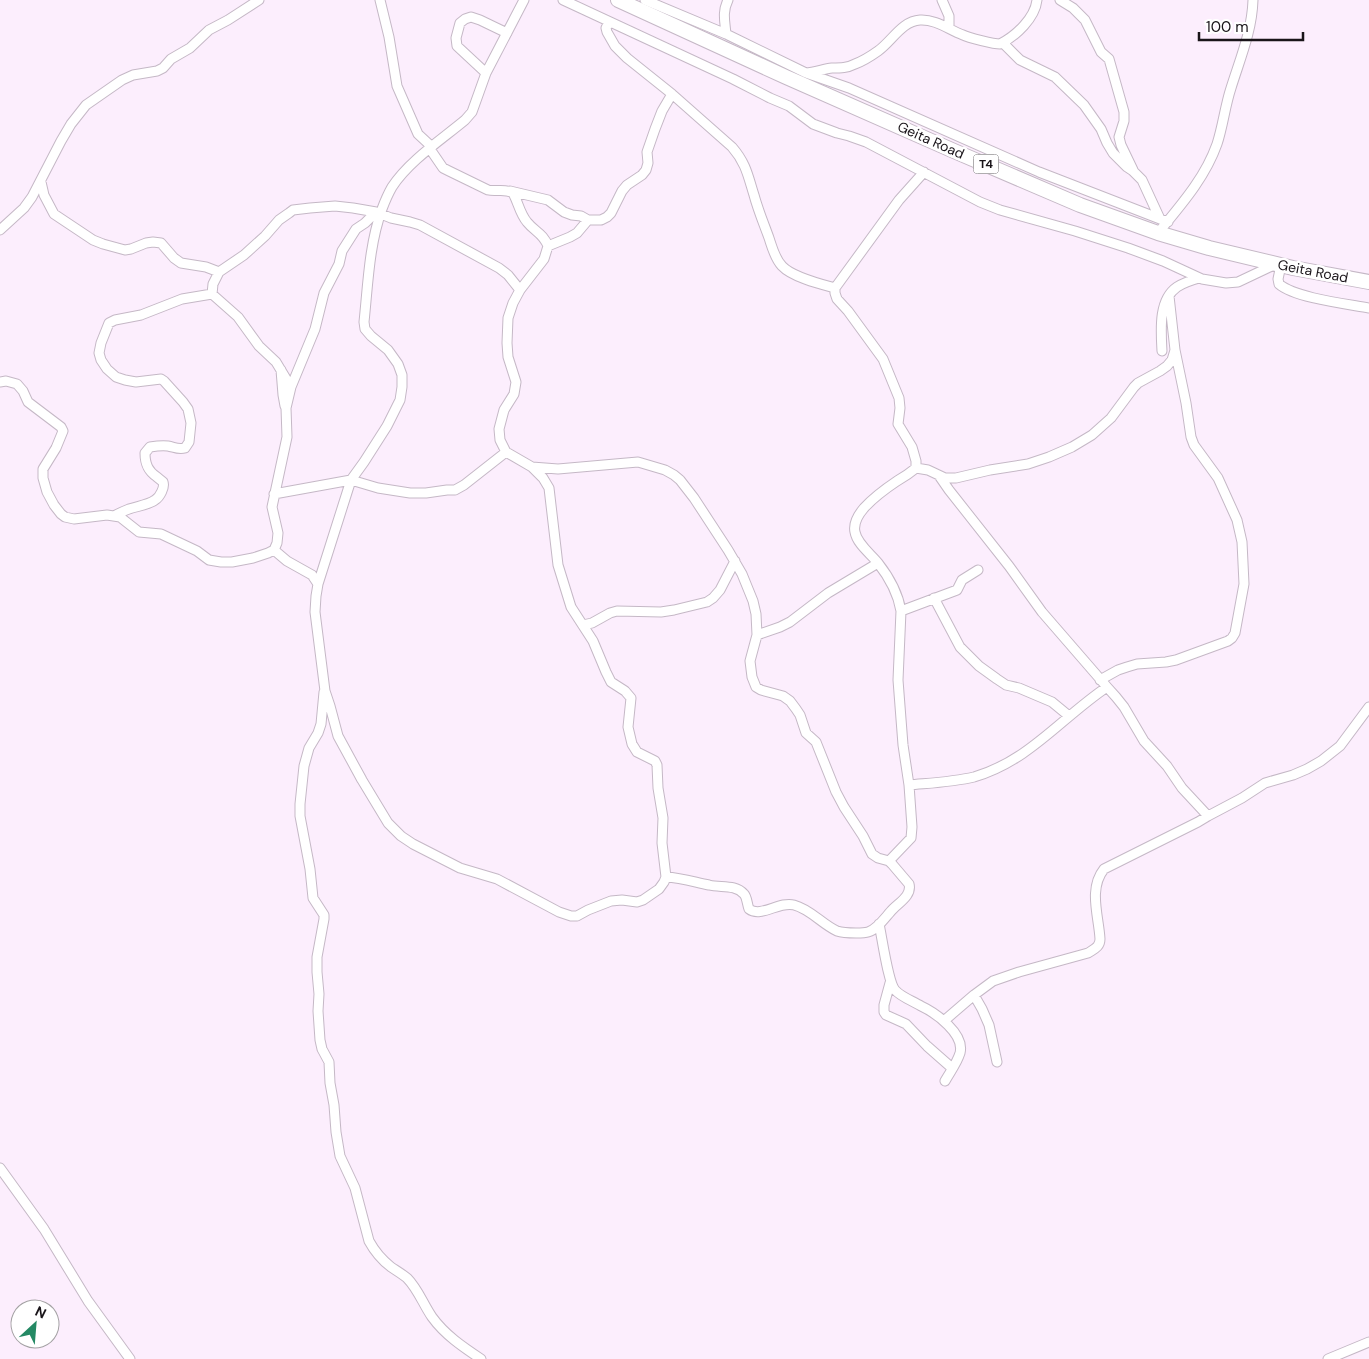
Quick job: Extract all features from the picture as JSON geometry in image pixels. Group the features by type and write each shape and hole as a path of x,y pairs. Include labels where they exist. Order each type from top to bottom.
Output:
{"highway":[{"name":"Geita Road","path":"624,1 724,49 1080,205 1162,225 1208,248 1279,265 1369,282"}],"street":[{"path":"0,230 24,208 32,197 61,140 86,105 122,80 133,75 157,71 163,68 171,59 190,48 209,30 259,0"},
{"path":"380,0 398,86 418,134 431,148 442,168 488,190 510,191 548,200 564,212 581,216 588,220 601,220 607,217 622,191 646,170 648,163 647,152 662,111 672,94"},
{"path":"481,1359 457,1342 442,1328 431,1316 422,1298 408,1279 380,1258 372,1247 357,1194 340,1156 330,1083 330,1062 322,1049 318,1011 320,994 317,957 324,915 313,898 310,869 300,816 304,766 309,748 318,733 324,691 315,612 318,584 351,480 388,426 400,400 402,387 402,375 398,364 388,350 370,336 365,329 364,322 369,264 378,213 392,187 414,162 472,112 486,73 524,0"},
{"path":"562,0 733,78 789,106 813,124 866,142 980,202 1000,210 1128,248 1163,261 1199,278 1214,281 1232,283 1279,265 1279,284 1292,292 1369,308"},
{"path":"645,0 726,34 806,73 854,90 1162,225"},
{"path":"726,34 724,12 728,0"},
{"path":"942,0 949,16 949,28"},
{"path":"806,73 834,68 842,69 856,64 879,50 910,22 918,20 930,20 972,39 998,44 1003,43 1031,18 1037,0"},
{"path":"1060,0 1073,8 1085,20 1101,52 1109,59 1124,112 1124,121 1119,138 1133,171"},
{"path":"1162,225 1201,179 1217,144 1230,90 1250,26 1254,0"},
{"path":"486,73 457,46 456,38 460,23 471,17 507,32"},
{"path":"609,22 606,30 615,46 643,72 672,94 732,146 740,155 746,167 753,194 773,250 781,266 801,277 835,288"},
{"path":"1003,43 1020,60 1049,73 1060,81 1080,101 1101,128 1113,153 1142,180 1162,225"},
{"path":"889,861 911,838 912,827 898,680 901,611 892,585 878,563 857,538 854,532 854,525 864,508 880,493 916,468 916,461 912,447 898,424 899,398 883,359 837,299 835,288 899,200 924,172"},
{"path":"41,182 44,195 54,214 93,240 125,250 146,243 161,244 180,262 206,267 219,272"},
{"path":"324,691 338,736 366,788 388,823 401,836 413,844 460,868 497,880 559,912 571,916 577,916 595,906 611,901 638,902 658,889 664,882 666,869 662,843 663,818 658,788 657,765 655,761 637,752 632,744 628,727 631,698 625,691 611,682 593,640 572,607 558,565 549,488 543,478 532,467 506,452 500,440 499,429 504,410 514,394 516,382 508,357 508,318 520,290 544,259 548,246 543,236 528,224 514,195 510,191"},
{"path":"212,294 214,278 219,272 244,255 279,220 293,210 335,206 378,213 420,225 499,268 508,275 520,290"},
{"path":"286,408 291,386 315,330 324,293 339,264 342,251 356,229 378,213"},
{"path":"548,246 570,238 588,220"},
{"path":"1162,351 1162,315 1169,296 1178,287 1199,278"},
{"path":"212,294 238,317 258,346 272,357 291,386"},
{"path":"0,382 6,381 17,384 28,402 63,431 44,469 43,478 47,492 61,514 74,519 114,516 143,505 160,495 164,484 148,469 145,453 150,447 162,445 181,449 187,446 191,423 188,409 161,379 156,378 136,382 116,376 107,369 101,360 99,353 100,344 109,323 115,320 141,315 182,299 212,294"},
{"path":"1100,680 1118,670 1137,664 1176,660 1228,641 1235,633 1244,584 1244,562 1237,520 1218,478 1194,445 1191,437 1175,350 1169,296"},
{"path":"916,468 928,470 940,477 949,479 1028,464 1072,447 1092,435 1111,418 1134,387 1167,366 1172,360 1175,350"},
{"path":"114,516 123,519 138,532 144,534 156,533 166,536 197,551 209,560 232,562 253,558 274,550 278,533 272,507 287,437 286,408 281,369"},
{"path":"274,494 351,480 384,490 410,493 455,490 506,452"},
{"path":"532,467 558,468 638,462 665,470 674,475 685,486 735,562 753,600 757,635 750,661 752,677 756,687 783,696 790,701 800,715 806,732 816,742 836,792 872,854 889,861 897,868 910,888 906,896 879,924 867,933 842,932 795,905 754,911 749,909 743,892 737,889 707,885 682,878 666,877"},
{"path":"940,477 1042,612 1120,702 1144,741 1167,766 1182,788 1208,816"},
{"path":"274,550 287,561 312,575 318,584"},
{"path":"583,625 618,611 668,611 707,602 720,590 735,562"},
{"path":"757,635 790,622 828,593 878,563"},
{"path":"901,611 957,590 962,580 978,570"},
{"path":"934,598 960,647 979,666 1006,684 1052,702 1068,716"},
{"path":"909,785 974,777 996,769 1042,740 1087,700 1107,687"},
{"path":"944,1020 974,995 994,982 1019,972 1088,953 1097,948 1100,939 1095,895 1098,878 1104,869 1198,822 1242,798 1264,783 1279,780 1307,769 1340,746 1369,707"},
{"path":"879,924 890,983 896,991 931,1010 944,1020 952,1029 960,1046 960,1053 945,1081"},
{"path":"890,983 886,996 884,1012 886,1015 906,1024 952,1068"},
{"path":"974,995 989,1024 998,1062"},
{"path":"0,1168 44,1229 88,1301 130,1359"},
{"path":"1328,1359 1369,1342"}]}
